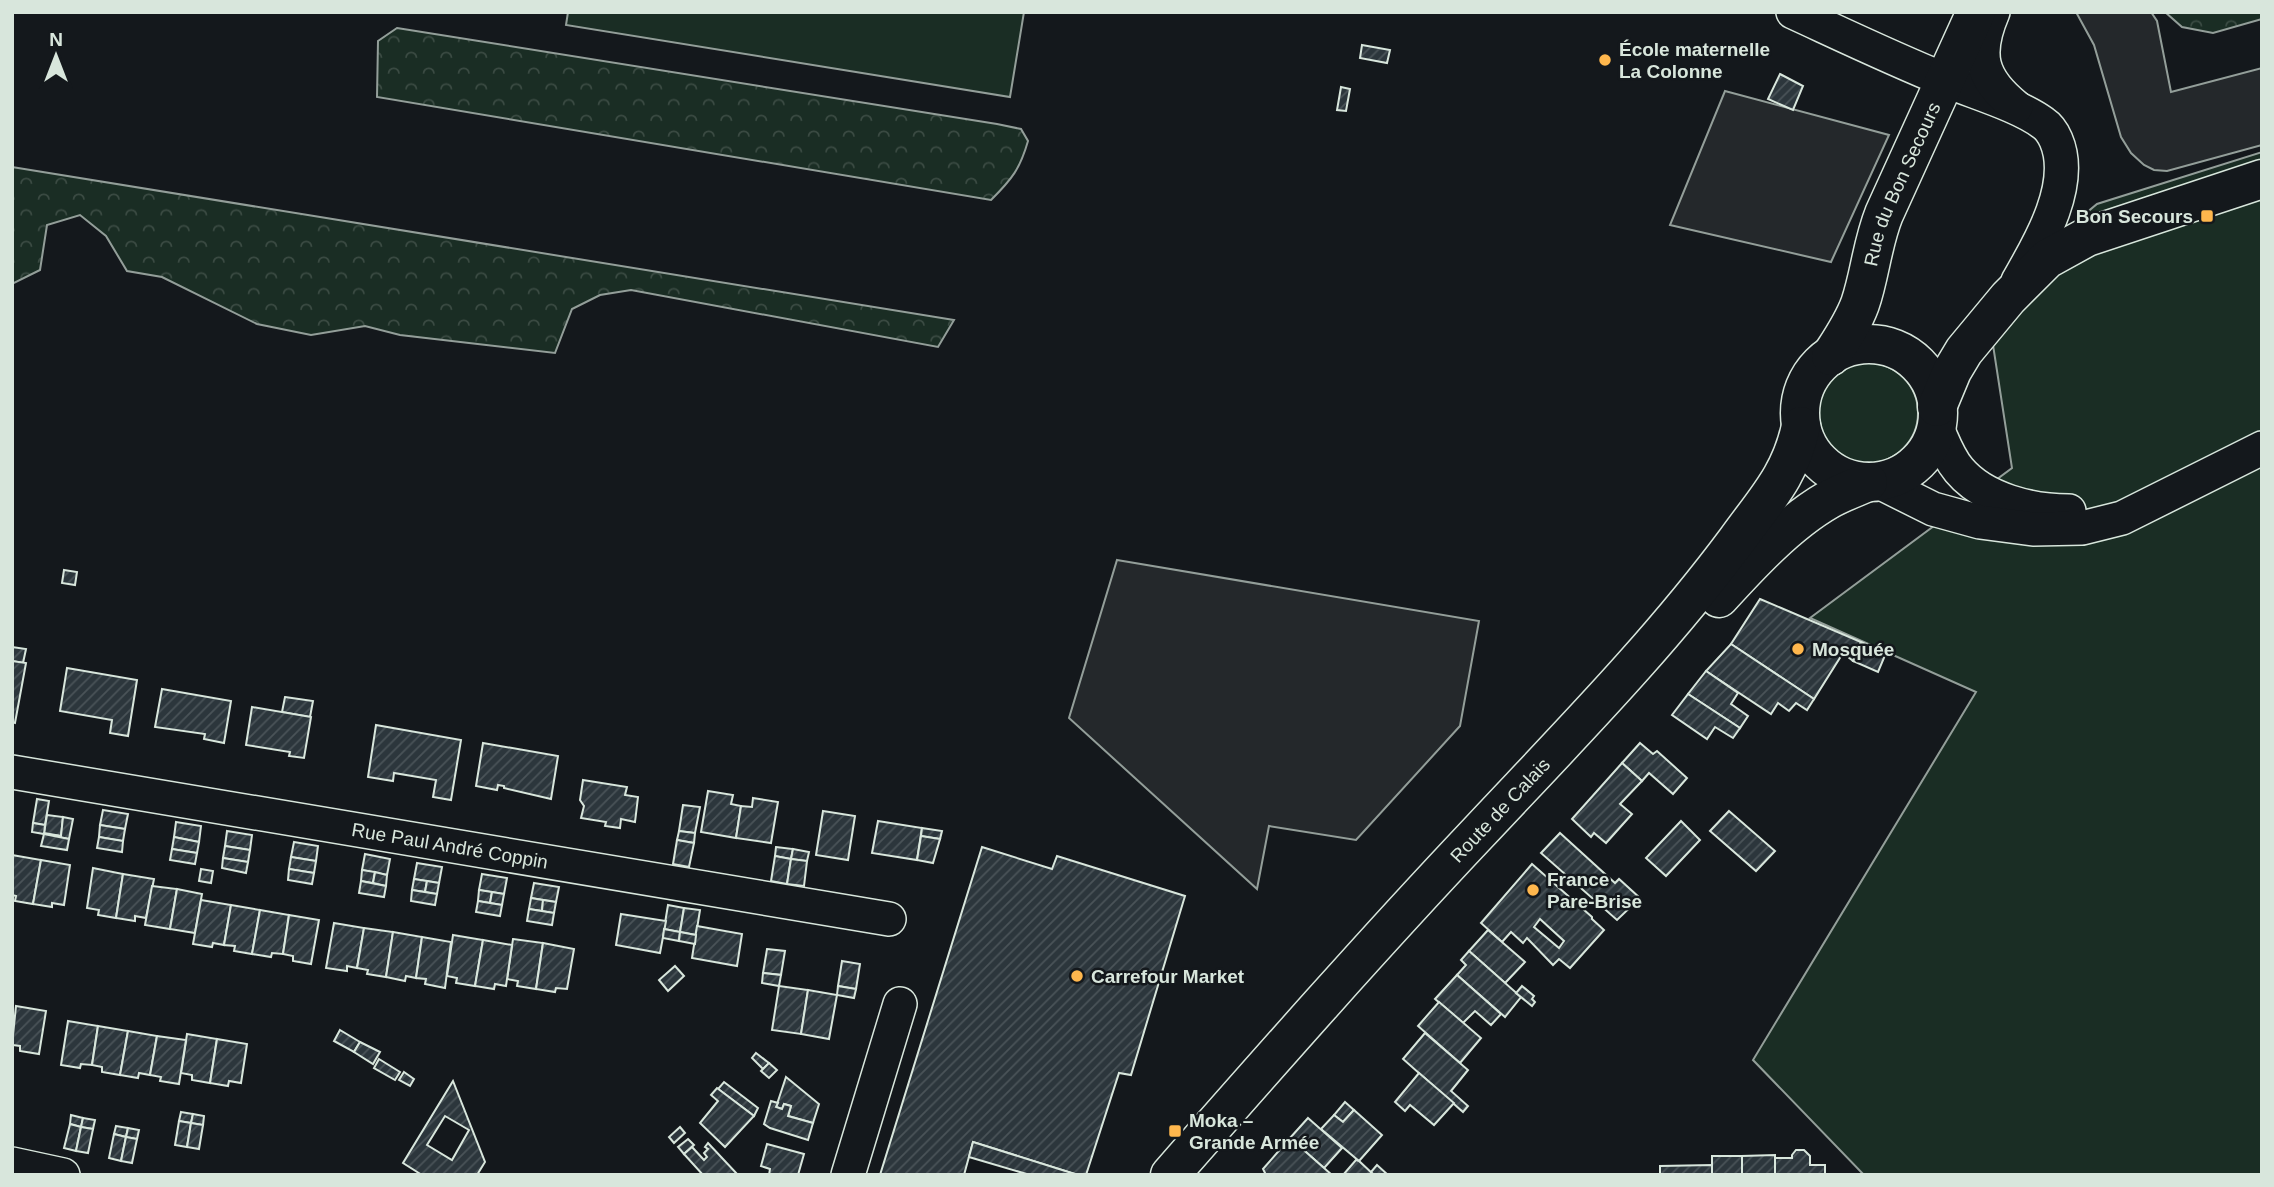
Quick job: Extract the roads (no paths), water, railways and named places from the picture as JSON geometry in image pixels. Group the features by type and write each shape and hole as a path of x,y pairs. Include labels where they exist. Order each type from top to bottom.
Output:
{"main road":[{"name":"Rue du Bon Secours","path":"1831,356 1853,322 1863,295 1881,222 1976,12"},
{"path":"1937,417 1934,392 1923,371 1898,352 1884,346 1860,345 1831,356 1815,370 1804,388 1801,401 1801,426 1808,447 1827,469 1846,479 1873,482 1904,473 1919,461 1930,444 1952,371 1964,351 2008,298 2047,259 2103,231 2262,179"},
{"name":"Route de Calais","path":"1170,1175 1451,862 1558,750 1662,633 1725,556 1784,477 1794,456 1801,426"},
{"name":"Route de Calais","path":"1206,1175 1495,851 1581,750 1735,581 1810,512 1829,499 1873,482"}],"street":[{"path":"1793,12 2024,113 2043,123 2052,133 2059,148 2060,179 2047,228 2008,298"},
{"path":"1993,12 1983,36 1984,62 1999,90 2024,113"},
{"path":"1937,417 1954,464 1966,479 2003,499 2043,510 2083,511 2108,508 2190,483"},
{"path":"1873,482 1947,514 1989,524 2033,529 2082,528 2109,523 2262,449"},
{"name":"Rue Paul André Coppin","path":"12,772 889,919"},
{"path":"848,1175 900,1004"},
{"path":"12,1164 63,1175"}],"place":[{"name":"École maternelle La Colonne","path":"1605,60"},
{"name":"Bon Secours","path":"2207,216"},
{"name":"Mosquée","path":"1798,649"},
{"name":"France Pare-Brise","path":"1533,890"},
{"name":"Carrefour Market","path":"1077,976"},
{"name":"Moka – Grande Armée","path":"1175,1131"}]}
